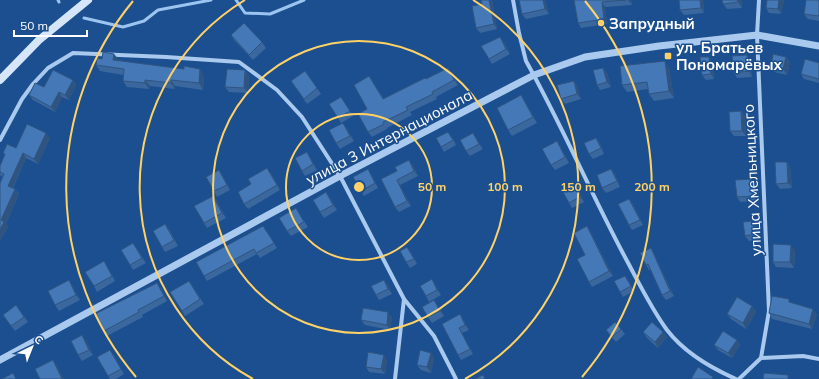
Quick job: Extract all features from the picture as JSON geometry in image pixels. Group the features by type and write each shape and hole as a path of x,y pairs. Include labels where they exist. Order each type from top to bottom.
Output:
{"main road":[{"path":"0,80 39,40 88,0"}],"street":[{"path":"513,0 518,33 526,61 612,232 653,309 668,331 689,351 716,370 736,379"},
{"name":"улица Хмельницкого","path":"759,0 757,35 769,311 761,358"},
{"name":"улица 3 Интернационала","path":"0,360 340,176 534,75 585,57 658,46 757,35 819,46"},
{"path":"0,140 22,99 33,84 48,68 73,53 239,62 277,90 302,118 340,176 404,299 434,336 456,379"},
{"path":"395,379 404,299"},
{"path":"739,379 761,358 803,356 819,359"}],"building":[{"path":"481,0 489,0 494,24 476,28 472,6 482,4"},
{"path":"519,0 543,0 545,9 522,14"},
{"path":"574,0 626,0 602,2 604,19 578,23"},
{"path":"679,0 700,0 701,8 680,10"},
{"path":"722,0 738,0 738,2 723,4"},
{"path":"767,0 779,0 778,9 766,8"},
{"path":"806,0 819,0 819,16 804,14"},
{"path":"244,23 262,42 249,55 231,35"},
{"path":"500,37 506,49 489,59 481,46"},
{"path":"103,52 114,54 113,60 184,69 184,66 200,69 199,83 171,80 171,83 145,80 145,83 123,81 124,69 96,65 97,58 102,59"},
{"path":"773,54 786,57 783,69 771,67"},
{"path":"747,55 749,71 734,73 732,56"},
{"path":"700,57 709,57 711,74 702,75"},
{"path":"805,59 819,63 819,79 801,74"},
{"path":"665,61 669,91 649,94 647,82 622,85 620,66"},
{"path":"448,68 454,80 432,92 433,94 406,107 408,110 383,122 384,124 368,132 358,114 367,109 354,85 369,76 383,99"},
{"path":"603,68 607,82 597,85 593,70"},
{"path":"227,69 245,70 244,88 225,87"},
{"path":"53,70 73,80 65,95 59,92 51,107 29,95 35,83 44,87"},
{"path":"305,71 317,88 304,99 291,81"},
{"path":"574,81 577,94 561,99 557,85"},
{"path":"521,95 533,117 508,130 497,108"},
{"path":"341,97 350,111 338,118 329,104"},
{"path":"741,111 742,131 730,131 729,112"},
{"path":"343,123 350,136 336,143 329,130"},
{"path":"27,124 46,133 34,159 23,153 8,186 15,189 1,220 4,222 0,230 0,183 4,174 0,172 0,166 5,154 3,153 7,144 16,148"},
{"path":"448,132 453,140 441,147 436,138"},
{"path":"473,133 479,144 466,151 460,140"},
{"path":"596,138 601,148 589,154 584,143"},
{"path":"557,141 565,157 551,165 542,149"},
{"path":"307,152 313,164 302,171 295,158"},
{"path":"409,160 414,171 397,180 407,201 395,207 381,179 397,171 395,167"},
{"path":"775,162 787,162 788,183 776,184"},
{"path":"267,168 277,185 244,204 238,192 251,184 248,179"},
{"path":"368,169 375,183 361,191 353,177"},
{"path":"611,169 617,181 602,188 597,175"},
{"path":"219,170 227,185 214,191 206,177"},
{"path":"752,179 754,196 737,197 735,180"},
{"path":"574,184 580,197 569,203 562,190"},
{"path":"326,192 333,205 320,212 313,200"},
{"path":"213,196 222,213 204,223 194,206"},
{"path":"629,199 640,220 629,225 618,204"},
{"path":"296,208 304,222 287,231 279,218"},
{"path":"753,221 755,234 745,236 743,222"},
{"path":"165,224 174,240 162,247 153,231"},
{"path":"263,226 274,243 256,253 254,249 204,276 196,262"},
{"path":"587,226 609,271 589,282 577,259 585,255 574,233"},
{"path":"133,243 142,258 130,265 121,250"},
{"path":"773,244 791,245 790,262 773,262"},
{"path":"407,247 414,259 406,262 400,251"},
{"path":"651,248 670,291 662,295 648,264 646,265 640,253"},
{"path":"104,261 112,276 94,286 85,272"},
{"path":"625,276 631,286 620,292 614,281"},
{"path":"432,279 437,290 426,296 420,286"},
{"path":"69,280 76,295 55,305 48,291"},
{"path":"384,280 388,289 376,295 371,286"},
{"path":"189,281 200,299 182,311 170,292"},
{"path":"157,283 164,296 138,310 139,312 104,331 95,314"},
{"path":"772,296 789,299 789,302 813,309 809,324 769,313"},
{"path":"737,297 752,306 743,323 727,314"},
{"path":"434,300 440,311 428,317 422,307"},
{"path":"16,305 24,317 11,326 3,315"},
{"path":"363,308 388,312 387,325 361,320"},
{"path":"460,314 465,325 459,328 470,349 458,355 442,324"},
{"path":"615,322 621,329 612,337 606,330"},
{"path":"652,322 663,332 655,342 643,332"},
{"path":"723,331 737,340 728,353 714,345"},
{"path":"82,335 89,350 78,355 71,341"},
{"path":"110,350 121,369 108,376 97,357"},
{"path":"420,350 431,353 427,367 417,365"},
{"path":"368,352 384,355 381,369 366,367"},
{"path":"53,360 62,379 40,379 35,369"},
{"path":"698,367 713,377 712,379 691,379"},
{"path":"13,373 16,379 2,379"},
{"path":"764,373 788,375 788,379 763,379"},
{"path":"483,375 485,379 475,379"}],"waterway":[{"path":"84,18 123,27 144,21 158,10 211,0"},
{"path":"236,0 245,13 270,14 304,0"}],"place":[{"name":"Запрудный","path":"601,23"},
{"name":"ул. Братьев Пономарёвых","path":"668,56"}]}
